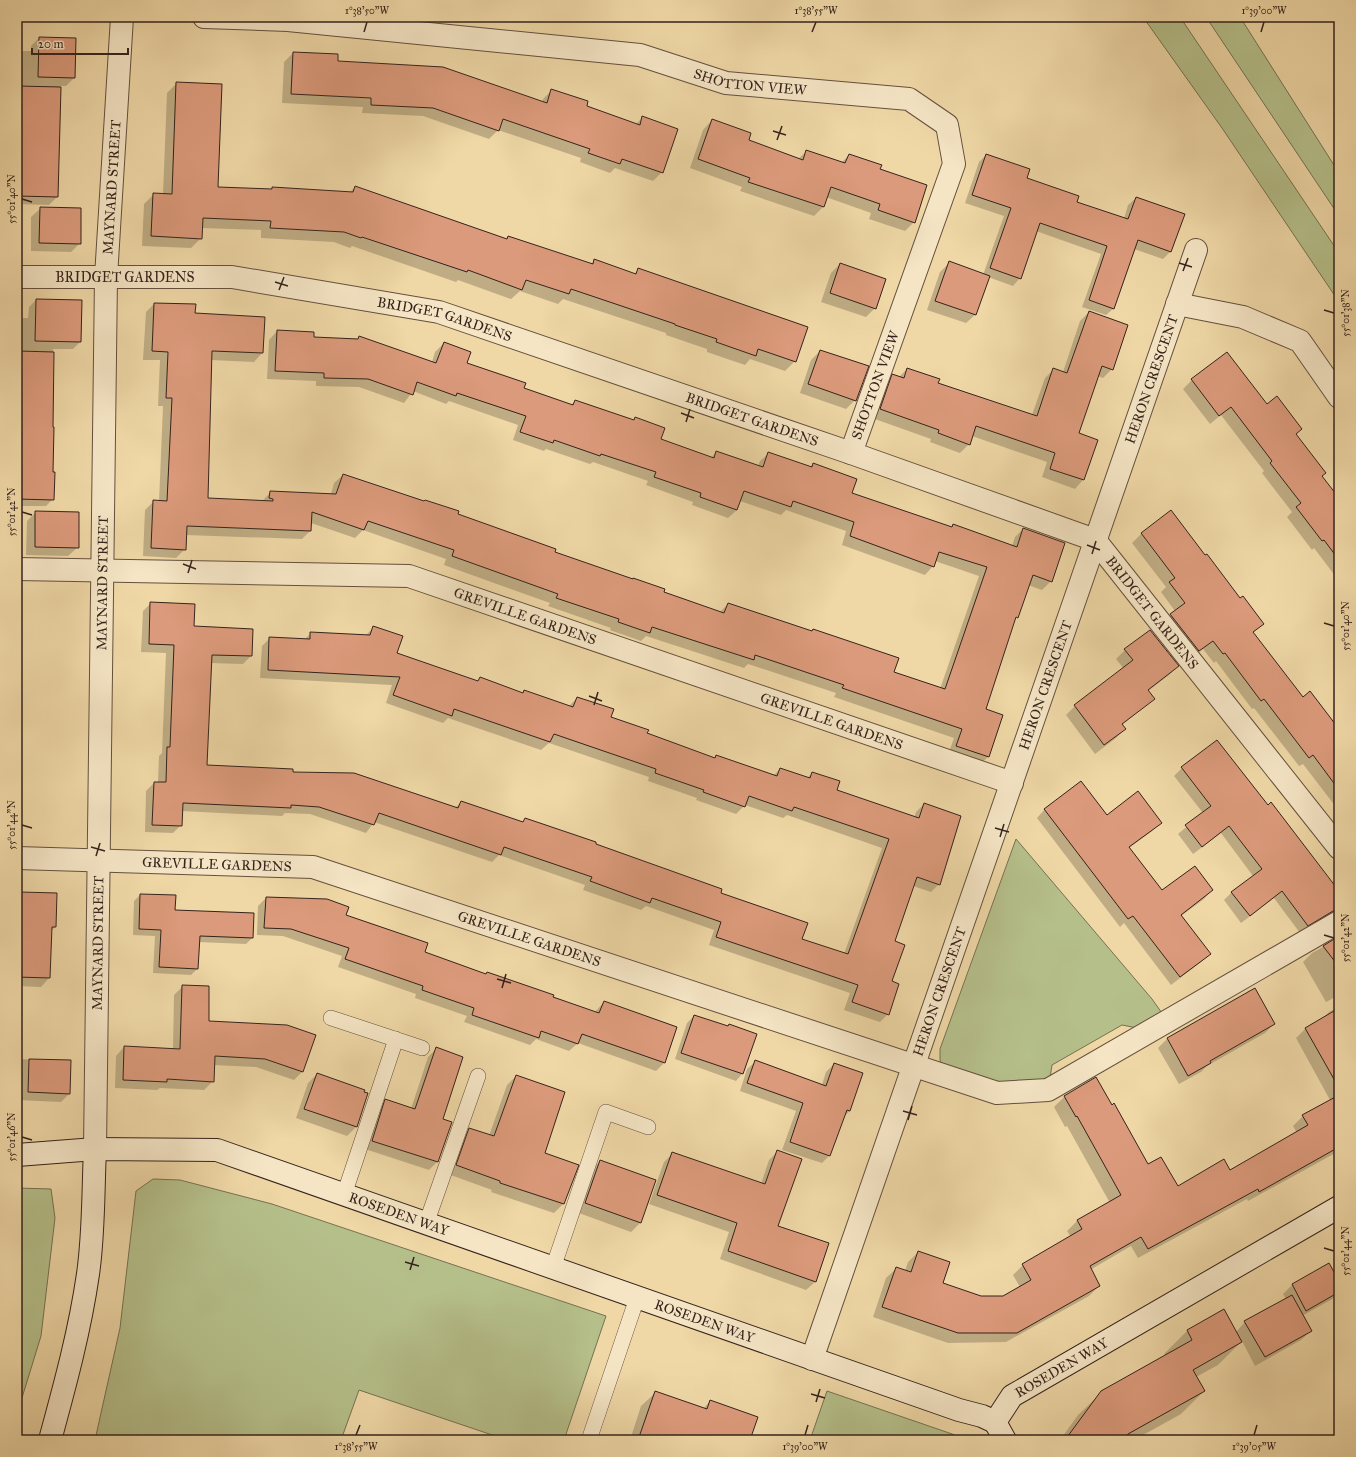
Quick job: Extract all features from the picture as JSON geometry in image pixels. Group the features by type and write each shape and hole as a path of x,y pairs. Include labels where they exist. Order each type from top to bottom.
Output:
{"street":[{"name":"MAYNARD STREET","path":"50,1440 76,1343 88,1272 92,1221 95,1149 106,277 122,17"},
{"name":"SHOTTON VIEW","path":"204,17 288,20 640,55 726,83 909,99 947,125 954,164 851,453"},
{"name":"HERON CRESCENT","path":"812,1359 1196,250"},
{"name":"BRIDGET GARDENS","path":"17,277 232,277 439,312 851,453 1095,540 1339,848"},
{"name":"HERON CRESCENT","path":"1177,304 1243,317 1300,341 1339,397"},
{"name":"GREVILLE GARDENS","path":"17,569 409,576 1012,783"},
{"name":"GREVILLE GARDENS","path":"17,858 313,867 914,1066"},
{"name":"HERON CRESCENT","path":"914,1066 997,1093 1048,1090 1339,922"},
{"name":"ROSEDEN WAY","path":"17,1155 95,1149 217,1150 812,1359 959,1410 982,1416 1000,1431 1012,1396 1339,1207"}],"lane":[{"path":"331,1018 422,1048"},
{"path":"344,1195 396,1039"},
{"path":"426,1224 478,1076"},
{"path":"552,1268 606,1112 648,1127"},
{"path":"589,1440 637,1298"}],"green space":[{"path":"1143,17 1180,17 1339,253 1339,302 1222,128"},
{"path":"1206,17 1240,17 1339,173 1339,216"},
{"path":"1016,839 1152,999 1164,1016 1142,1029 1122,1025 1052,1065 1049,1084 997,1093 943,1069 940,1060 940,1049"},
{"path":"153,1179 180,1180 272,1204 606,1316 564,1440 507,1440 359,1390 341,1440 95,1440 120,1328 136,1191"},
{"path":"17,1188 51,1189 55,1218 41,1336 17,1414"},
{"path":"827,1391 955,1435 963,1440 810,1440"}],"building":[{"path":"39,37 76,38 75,78 38,77"},
{"path":"293,52 338,54 338,61 443,67 547,103 551,89 588,101 587,106 640,125 642,116 678,129 663,173 622,159 620,164 588,153 590,149 503,119 499,131 433,108 371,105 371,98 291,94"},
{"path":"176,82 222,84 218,187 272,189 272,187 353,192 355,186 507,239 508,236 593,264 594,259 636,274 638,268 808,327 796,362 758,349 756,356 716,342 717,339 571,289 569,294 526,280 522,290 468,270 467,272 344,232 270,228 271,221 203,218 202,239 151,236 153,193 172,194"},
{"path":"17,86 61,87 58,197 17,196"},
{"path":"712,119 751,133 749,140 803,160 806,150 845,163 849,154 882,165 880,169 927,185 915,223 878,210 880,204 831,187 824,207 748,182 750,178 698,159"},
{"path":"986,154 1030,169 1027,178 1079,196 1077,202 1128,219 1136,197 1185,214 1171,252 1138,240 1114,309 1089,300 1107,246 1040,223 1021,279 990,268 1011,208 972,195"},
{"path":"40,207 81,208 81,244 39,243"},
{"path":"949,261 990,276 976,315 935,301"},
{"path":"840,263 886,279 876,309 830,293"},
{"path":"36,299 82,300 81,342 35,341"},
{"path":"154,303 196,304 195,313 265,317 263,353 212,351 208,498 273,501 273,499 269,498 270,491 336,494 343,474 459,511 458,514 556,549 555,552 665,589 664,592 724,613 728,603 812,631 813,629 899,658 894,672 945,689 987,567 939,552 934,567 850,536 854,522 793,501 791,507 744,491 737,510 700,497 701,493 654,477 656,472 601,454 600,456 554,440 553,443 520,432 526,416 457,393 456,396 417,382 413,395 368,379 324,378 324,373 275,371 277,330 314,332 314,337 358,339 359,336 436,363 444,342 471,352 467,363 526,383 524,388 573,405 575,400 634,420 635,417 665,428 661,439 714,458 716,451 763,467 768,452 812,467 813,463 857,479 852,493 952,527 953,524 1017,547 1023,528 1065,543 1052,582 1033,575 1018,618 1016,617 986,709 1003,715 989,757 956,746 962,729 842,688 844,685 755,655 754,660 652,627 650,633 618,622 619,619 556,598 558,594 452,556 454,550 368,521 364,530 312,512 311,531 187,526 186,550 151,548 153,500 167,501 172,398 166,398 168,352 152,351"},
{"path":"1089,311 1128,325 1113,370 1102,366 1079,433 1098,440 1084,480 1050,469 1055,453 976,426 970,445 938,433 939,430 880,409 892,374 904,378 907,368 940,379 938,383 1037,416 1053,368 1067,373"},
{"path":"820,350 869,366 856,401 808,384"},
{"path":"18,351 54,352 54,500 17,499"},
{"path":"1227,352 1267,404 1277,396 1302,429 1296,434 1326,473 1322,476 1339,498 1339,560 1324,540 1322,541 1296,507 1301,503 1270,463 1272,461 1231,407 1219,416 1191,379"},
{"path":"1171,510 1240,598 1243,596 1264,624 1253,632 1303,697 1310,691 1339,729 1339,790 1313,755 1309,758 1264,699 1261,701 1225,653 1223,654 1213,641 1199,651 1170,614 1185,603 1169,582 1175,578 1141,533"},
{"path":"35,511 79,512 79,548 35,547"},
{"path":"150,602 195,604 194,626 253,629 252,656 212,655 207,765 293,769 293,772 354,773 458,808 461,801 523,822 525,818 596,842 596,844 722,889 721,893 808,923 802,939 848,954 889,839 794,807 792,811 749,796 745,807 703,792 704,790 655,773 656,769 554,734 550,742 454,709 452,716 393,695 400,677 268,670 269,637 310,639 310,632 370,635 373,626 403,636 397,653 478,681 480,677 523,693 524,690 573,707 577,697 614,709 611,717 649,730 647,733 715,758 716,755 777,776 780,768 810,778 812,772 840,781 837,790 919,818 924,803 961,816 940,885 917,877 895,941 905,945 892,981 899,984 889,1015 852,1002 858,985 716,937 721,922 652,898 650,903 590,881 592,877 504,847 501,855 379,813 374,825 319,807 291,805 291,808 183,803 182,826 152,825 154,782 166,782 167,747 170,747 174,645 149,644"},
{"path":"1150,630 1179,666 1148,690 1155,699 1122,724 1126,729 1104,745 1074,705 1133,660 1124,649"},
{"path":"1217,740 1268,805 1271,802 1339,891 1339,910 1333,911 1308,926 1282,891 1250,916 1231,892 1262,869 1229,826 1202,847 1185,825 1211,806 1181,767"},
{"path":"1081,781 1107,815 1138,791 1162,823 1129,847 1162,890 1195,866 1213,890 1181,915 1211,954 1180,977 1133,916 1128,919 1044,809"},
{"path":"20,892 57,893 56,927 52,927 50,978 17,977 17,939"},
{"path":"140,894 176,895 175,910 254,913 253,938 200,936 198,969 159,967 161,930 139,929"},
{"path":"266,897 327,899 349,907 346,915 428,943 425,952 486,974 487,972 554,995 553,997 599,1013 604,1001 677,1027 665,1063 582,1034 578,1044 541,1031 539,1038 472,1015 474,1008 422,990 423,986 345,959 349,948 291,929 264,928"},
{"path":"1339,936 1339,967 1323,946"},
{"path":"182,985 209,986 209,1021 287,1025 316,1035 303,1072 265,1059 215,1056 214,1082 167,1079 167,1082 123,1080 124,1046 180,1049"},
{"path":"1255,988 1275,1024 1210,1061 1211,1063 1188,1076 1167,1038"},
{"path":"1339,1008 1339,1088 1305,1028"},
{"path":"694,1015 728,1026 729,1024 757,1034 743,1074 681,1053"},
{"path":"436,1047 463,1057 443,1119 452,1122 438,1162 372,1141 385,1099 415,1109"},
{"path":"29,1059 71,1060 70,1094 28,1092"},
{"path":"755,1060 826,1086 834,1063 863,1073 850,1111 847,1110 830,1156 790,1142 803,1103 747,1083"},
{"path":"317,1073 365,1090 364,1092 368,1093 357,1127 304,1109"},
{"path":"516,1075 565,1092 545,1153 579,1165 564,1204 500,1183 500,1181 456,1165 469,1128 494,1136"},
{"path":"1096,1077 1112,1105 1114,1103 1148,1164 1161,1157 1178,1186 1224,1159 1230,1170 1308,1125 1302,1115 1339,1095 1339,1147 1259,1192 1258,1189 1148,1249 1141,1237 1090,1266 1100,1286 1017,1333 958,1333 882,1307 896,1267 911,1272 918,1251 950,1262 943,1283 981,1296 1003,1296 1031,1280 1022,1264 1082,1229 1077,1220 1121,1195 1077,1116 1076,1117 1064,1096"},
{"path":"777,1150 802,1159 778,1226 829,1243 816,1282 728,1251 737,1223 657,1195 672,1152 765,1184"},
{"path":"600,1160 656,1180 641,1223 585,1203"},
{"path":"1329,1263 1339,1281 1339,1292 1306,1311 1292,1284"},
{"path":"1292,1295 1312,1331 1265,1357 1244,1321"},
{"path":"1224,1309 1242,1342 1193,1370 1205,1391 1128,1434 1124,1440 1065,1440 1101,1391 1192,1340 1187,1330"},
{"path":"655,1391 707,1409 710,1400 758,1417 750,1440 638,1440"}]}
